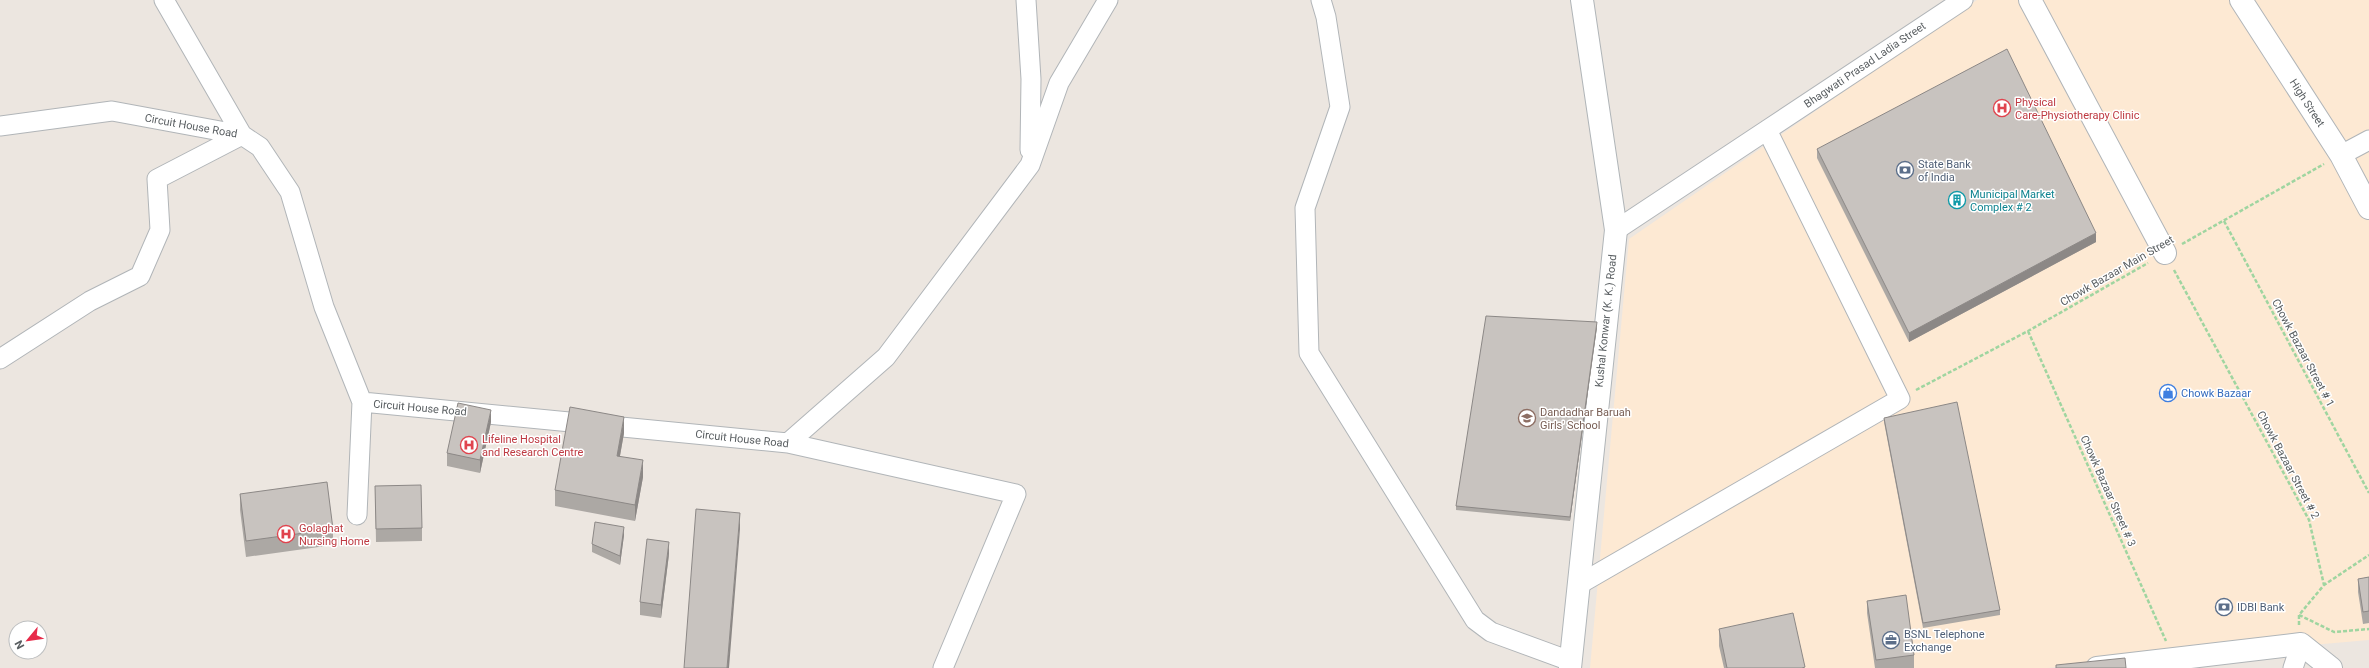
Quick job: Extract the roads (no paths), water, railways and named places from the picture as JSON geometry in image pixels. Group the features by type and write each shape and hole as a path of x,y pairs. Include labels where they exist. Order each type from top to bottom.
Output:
{"main road":[{"name":"Kushal Konwar (K. K.) Road","path":"1570,665 1616,230 1582,0"},
{"path":"2030,0 2165,253"},
{"name":"High Street","path":"2241,0 2341,156 2369,208"},
{"path":"2097,668 2301,644 2331,668"}],"street":[{"path":"0,359 90,301 140,276 160,230 157,179 242,135 164,0"},
{"path":"1026,0 1031,79 1030,165"},
{"path":"788,443 886,357 1030,165 1060,84 1108,0"},
{"path":"1321,0 1326,17 1340,107 1305,208 1309,353 1475,620 1491,632 1570,665"},
{"name":"Bhagwati Prasad Ladia Street","path":"1616,230 1963,0"},
{"name":"Circuit House Road","path":"0,126 112,112 242,135 260,147 290,192 324,307 362,402 788,443 1016,494 943,668"},
{"path":"1578,585 1900,399 1768,130"},
{"path":"2341,156 2369,140"},
{"path":"357,515 362,402"},
{"path":"2293,668 2301,644"}],"place":[{"name":"Physical Care-Physiotherapy Clinic","path":"2002,108"},
{"name":"State Bank of India","path":"1905,170"},
{"name":"Municipal Market Complex # 2","path":"1957,200"},
{"name":"Chowk Bazaar","path":"2168,393"},
{"name":"Dandadhar Baruah Girls' School","path":"1527,418"},
{"name":"Lifeline Hospital and Research Centre","path":"469,445"},
{"name":"Golaghat Nursing Home","path":"286,534"},
{"name":"IDBI Bank","path":"2224,607"},
{"name":"BSNL Telephone Exchange","path":"1891,640"}]}
